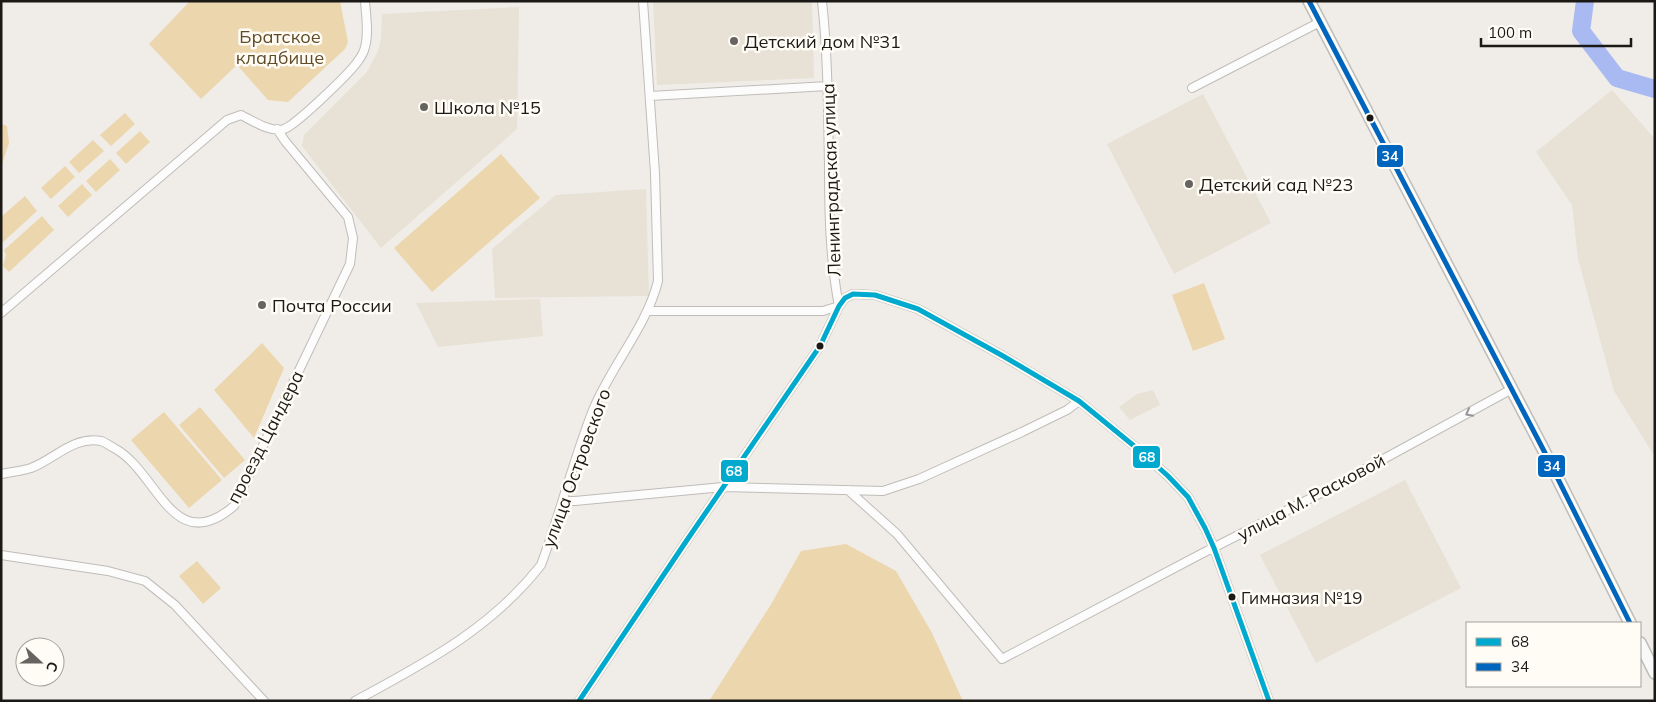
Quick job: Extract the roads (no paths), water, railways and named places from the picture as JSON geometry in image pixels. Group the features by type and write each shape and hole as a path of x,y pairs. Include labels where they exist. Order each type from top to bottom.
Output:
{"main road":[{"path":"1309,1 1512,389 1629,622"},
{"path":"1641,645 1655,673"}],"street":[{"path":"1,313 227,120 241,115 271,129 284,129 300,118 344,77 358,60 365,47 367,32 365,1"},
{"name":"улица Островского","path":"355,701 470,634 506,604 541,565 593,409 613,368 648,311 654,297 658,281 650,96 643,1"},
{"name":"Ленинградская улица","path":"822,1 828,86 829,219 834,280 839,306"},
{"path":"1192,88 1320,22"},
{"path":"650,96 828,86"},
{"name":"проезд Цандера","path":"1,474 31,468 81,441 102,441 126,454 173,512 190,522 204,524 225,514 234,506 350,264 353,238 348,217 277,129"},
{"path":"579,701 820,346 839,306 845,298 853,294 862,293 887,298 918,309 1011,361 1079,402 1168,476 1188,497 1205,528 1270,701"},
{"path":"648,311 823,311 839,306"},
{"name":"улица М. Расковой","path":"848,490 897,534 1002,660 1323,492 1512,389"},
{"path":"563,501 575,502 723,487 883,491 919,479 1022,432 1079,402"},
{"path":"1,555 108,571 144,581 175,605 264,701"}],"waterway":[{"path":"1585,1 1581,31 1617,78 1655,89"}],"place":[{"name":"Детский дом №31","path":"734,41"},
{"name":"Школа №15","path":"424,107"},
{"name":"Детский сад №23","path":"1189,184"},
{"name":"Почта России","path":"262,305"},
{"name":"Гимназия №19","path":"1232,597"}],"park label":[{"name":"Братское кладбище","path":"280,46"}]}
